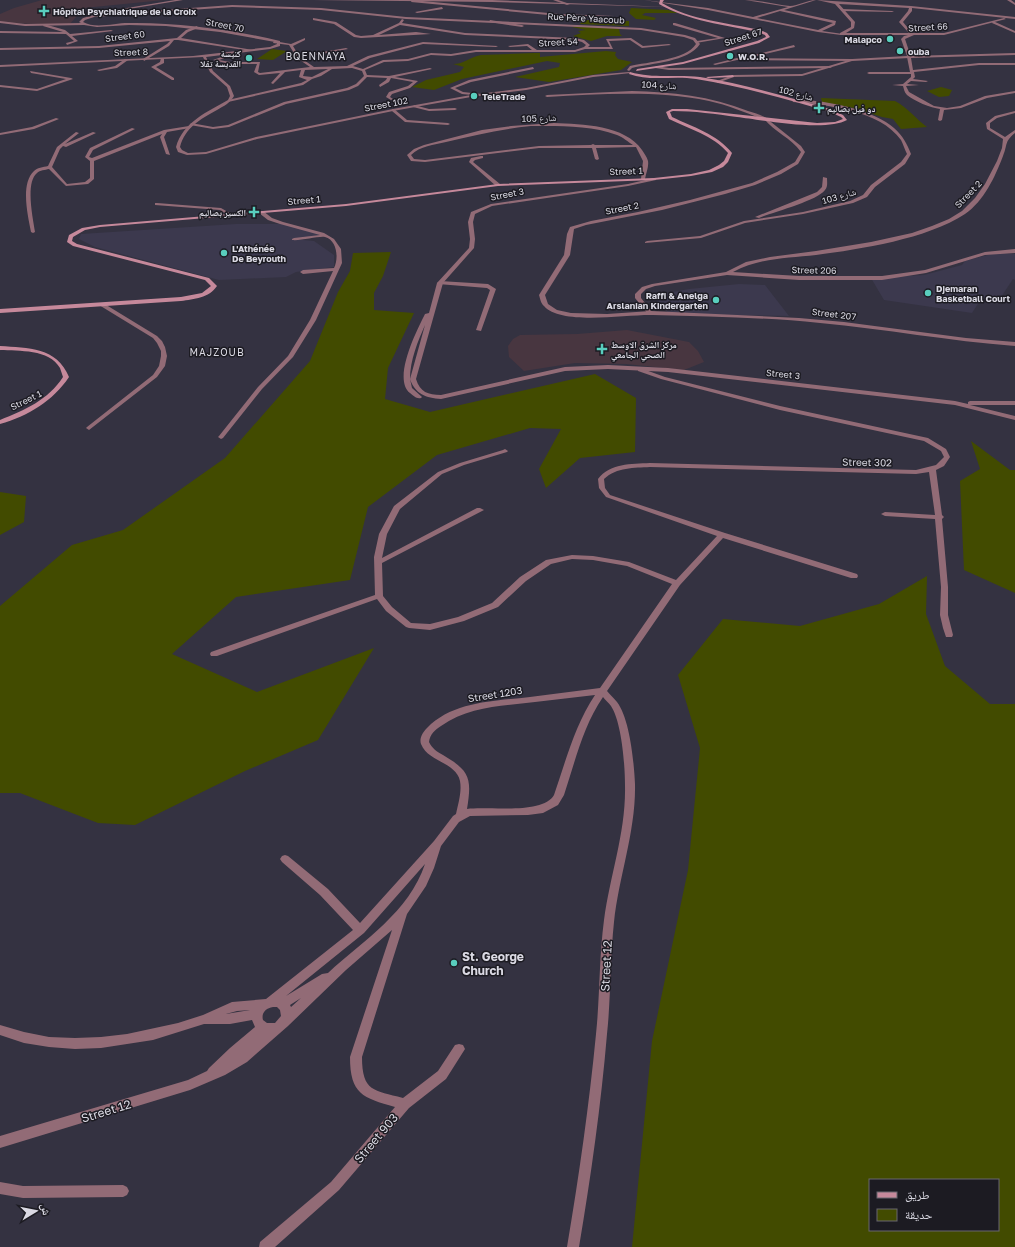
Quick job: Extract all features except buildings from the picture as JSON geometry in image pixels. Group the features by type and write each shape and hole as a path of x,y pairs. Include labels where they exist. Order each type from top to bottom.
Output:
{"main road":[{"name":"Street 67","path":"656,68 683,63 758,42 768,37 766,34 759,31 703,18 667,7 661,2"},
{"path":"629,72 656,68"},
{"path":"638,71 647,76 662,77"},
{"path":"629,72 641,76 662,77"},
{"path":"690,77 733,76"},
{"name":"شارع 102","path":"662,77 690,77 718,82 833,112 842,116 845,120 843,122 829,124 766,119"},
{"name":"Street 1","path":"0,311 181,299 205,294 210,292 214,286 207,280 75,246 69,241 71,236 84,229 100,226 346,205 498,185 654,179 691,175 710,171 726,162 730,153 716,141 670,118 668,112 679,109 766,119"},
{"name":"Street 1","path":"0,348 41,353 59,362 65,369 66,377 55,394 46,401 0,422"}],"street":[{"path":"82,24 81,21 87,18 100,16 117,10 181,0"},
{"path":"315,0 491,0 667,7"},
{"path":"554,0 568,4"},
{"name":"Street 66","path":"646,0 708,8 818,31 841,34 947,34 992,22 1014,18"},
{"path":"746,0 792,6"},
{"path":"752,18 814,0"},
{"path":"819,0 836,3 864,2 911,6 1014,18"},
{"path":"1009,0 1015,4"},
{"path":"412,1 558,15 612,16"},
{"path":"836,3 853,22 853,27 849,31 841,34"},
{"path":"840,6 845,3"},
{"name":"Rue Père Yaacoub","path":"100,16 240,6 336,10 406,18 641,29 684,36 697,42"},
{"path":"417,12 453,6"},
{"path":"904,85 913,78 909,57 903,39 912,35 901,22 909,13 911,6"},
{"path":"780,10 835,22 834,24 818,31"},
{"path":"842,10 892,12"},
{"path":"374,36 400,24 400,20 406,18"},
{"path":"314,19 335,23 355,36 416,33 438,35"},
{"path":"490,21 522,26"},
{"name":"Street 70","path":"0,22 44,25 162,24 197,27 267,39 291,45"},
{"path":"992,22 1015,32"},
{"name":"Street 54","path":"363,70 383,61 408,60 429,54 451,55 476,51 575,50 585,48 588,45 586,42 575,39 458,33 400,24"},
{"path":"629,72 629,68 665,60 691,51 698,46 697,42 722,38 674,24"},
{"path":"44,25 69,34 76,42 51,44"},
{"path":"178,39 187,31 197,27"},
{"path":"0,32 69,34 111,31"},
{"path":"585,48 612,48 607,40 628,38 634,40 642,47 669,45"},
{"path":"144,60 168,45 173,39"},
{"name":"Street 60","path":"0,49 99,47 178,39 251,50"},
{"path":"304,39 291,45 298,58 313,68"},
{"name":"Street 8","path":"0,66 204,56 262,49 272,46 278,42"},
{"path":"347,67 369,57 426,43 501,46"},
{"path":"506,46 528,45 536,51"},
{"path":"694,68 794,46"},
{"path":"298,58 346,49"},
{"path":"401,49 429,54"},
{"path":"238,52 214,60 230,64 259,63 256,72 259,74 313,68 347,67 363,70 366,76"},
{"path":"736,59 852,60 1015,54"},
{"path":"204,56 212,74 231,89 232,96 229,101"},
{"path":"162,59 162,63 153,67 173,80"},
{"path":"99,70 112,68 126,60"},
{"path":"718,82 733,76 802,75 852,60"},
{"path":"869,73 912,72 979,64 1015,64"},
{"path":"638,71 639,65"},
{"path":"656,68 830,67"},
{"path":"190,126 229,101 302,84 317,77 330,68"},
{"path":"481,95 462,93 452,88 470,81 533,68"},
{"path":"303,69 301,77 310,79"},
{"path":"389,77 430,69"},
{"path":"274,83 284,71"},
{"path":"0,86 37,90 71,79 31,72"},
{"name":"Street 102","path":"190,126 181,138 178,147 183,153 194,154 211,152 263,137 393,110 593,76 629,72"},
{"path":"92,160 165,131 190,126 213,128 229,126 285,103 348,89 356,85 366,76 389,77 413,80 417,82 390,93 388,97 391,99"},
{"path":"730,85 735,80 747,76"},
{"path":"380,86 388,81 389,77"},
{"path":"910,80 926,81"},
{"path":"894,85 917,85"},
{"path":"904,85 907,93 911,96 942,109 957,108 986,98 1015,92"},
{"name":"شارع 104","path":"547,96 634,91 673,93 744,109 766,119"},
{"name":"شارع 103","path":"647,242 701,237 744,222 803,213 856,200 865,196 873,186 903,163 909,154 907,146 894,131 869,115 833,106 792,101"},
{"path":"414,106 429,110 455,109"},
{"path":"940,120 942,109"},
{"path":"393,110 406,121 448,124"},
{"path":"1015,112 996,117 988,123 988,128 991,132 1004,139 1015,131"},
{"path":"0,134 33,128 58,119"},
{"name":"Street 2","path":"650,313 575,316 547,308 542,299 542,295 567,255 570,246 569,236 572,228 590,222 621,218 739,188 763,181 793,166 804,156 802,149 794,141 774,128 766,119"},
{"name":"شارع 105","path":"593,146 528,148 432,161 418,161 409,157 409,152 414,150 466,135 496,129 529,125 558,125 596,128 621,136 637,146"},
{"path":"92,160 87,157 91,149 132,129"},
{"path":"165,131 162,137 168,154"},
{"path":"50,167 58,148 77,133"},
{"path":"58,148 94,133"},
{"name":"Street 2","path":"727,273 737,267 771,258 841,249 883,241 948,221 965,212 989,184 1005,147 1004,139"},
{"path":"597,159 593,146 637,146 645,159 643,179"},
{"path":"498,185 472,164 472,160 490,156 537,150"},
{"path":"50,167 66,185 76,185 91,180 92,160"},
{"path":"33,232 29,206 31,177 39,170 50,167"},
{"path":"744,222 786,208 820,193 826,186 825,178"},
{"name":"Street 3","path":"654,179 628,185 521,200 476,210 470,221 473,237 471,248 440,283 432,309 416,340 408,369 407,386 418,396 433,400 450,400 546,377 608,367 640,370 668,370 955,403"},
{"path":"157,204 221,209 231,215"},
{"path":"221,437 260,388 290,357 298,345 314,320 341,255 338,247 327,235 270,219 261,212"},
{"path":"294,239 327,235"},
{"name":"Street 206","path":"650,313 638,298 640,290 727,273 748,276 822,279 882,278 926,272 985,254 1015,251"},
{"path":"303,272 336,269"},
{"path":"440,283 488,286 492,289 479,330"},
{"path":"89,428 155,376 161,369 166,354 161,343 155,337 101,304"},
{"name":"Street 207","path":"650,313 788,318 1015,344"},
{"path":"640,370 663,378 780,408 926,439 944,450 947,457 942,465 932,469 940,517 945,582 945,619 949,635"},
{"path":"955,403 1015,403"},
{"path":"955,403 1015,418"},
{"path":"505,451 462,464 440,473 420,487 397,508 383,534 378,557 380,596 389,609 409,624 430,627 461,619 495,605 523,579 549,562 572,557 593,558 629,564 677,583"},
{"name":"Street 302","path":"722,535 608,496 602,488 601,479 614,469 638,465 904,472 932,469"},
{"path":"379,562 480,510"},
{"path":"885,514 940,517"},
{"path":"460,815 468,812 528,811 543,809 555,802 559,795 583,723 602,691 677,583 722,535 854,576"},
{"path":"214,654 380,596"},
{"name":"Street 1203","path":"460,815 465,788 464,778 454,766 429,750 425,742 426,735 430,729 452,715 478,707 602,691"},
{"name":"Street 12","path":"573,1247 589,1149 602,1031 606,944 611,900 627,820 630,793 629,768 620,720 614,705 602,691"},
{"name":"Street 12","path":"266,1003 360,930 437,844 460,815"},
{"name":"Street 12","path":"0,1142 183,1088 210,1076 243,1058 342,968 372,944 403,912 423,883 437,844"},
{"path":"285,859 324,892 360,930"},
{"name":"Street 903","path":"265,1247 335,1186 405,1104 364,1090 357,1080 355,1070 356,1057 403,912"},
{"name":"Street 12","path":"282,1004 342,968"},
{"path":"0,1030 32,1039 65,1043 100,1043 148,1035 203,1020 232,1007 276,1001 282,1004 288,1013 283,1022 274,1028 263,1028 256,1020 256,1014"},
{"path":"203,1020 230,1019 256,1014 266,1003"},
{"name":"Street 12","path":"210,1076 234,1052 263,1028"},
{"path":"405,1104 442,1075 459,1050"},
{"path":"0,1188 23,1192 123,1191"}],"shaded area":[{"name":"Hôpital Psychiatrique de la Croix","path":"42,0 164,0 84,8 69,25 0,22 0,14 14,8"},
{"name":"L'Athénée De Beyrouth","path":"236,224 284,224 326,235 293,239 314,241 334,255 334,267 296,272 286,277 219,280 95,247 79,239 81,234"},
{"path":"995,253 1015,254 1015,280 1013,279 997,303 981,299 972,313 884,300 871,278 924,275 962,265 965,261"},
{"name":"Raffi & Anelga Arslanian Kindergarten","path":"739,284 765,285 789,316 669,314 652,296 689,289"},
{"name":"مركز الشرق الاوسط الصحي الجامعي","path":"627,330 689,342 698,351 704,362 684,370 626,364 575,363 524,371 509,357 508,346 513,339 520,335 577,334"}],"green space":[{"path":"631,8 668,10 678,13 645,13 642,15 656,18 654,20 636,19 629,13"},
{"path":"583,20 629,21 629,26 580,24"},
{"path":"572,27 616,28 619,29 622,36 607,36 591,41 573,36 581,33 578,31 586,30"},
{"path":"272,49 287,51 273,60 257,59"},
{"path":"606,51 616,52 615,55 618,59 632,62 621,70 549,82 515,77 559,67 560,63 547,61 462,79 434,90 412,87 426,80 460,72 464,67 453,64 481,55 540,53 540,57"},
{"path":"941,87 952,90 949,96 939,97 927,91"},
{"path":"821,98 895,101 904,106 927,127 901,129 893,119 854,108 822,102"},
{"path":"391,252 383,276 374,293 374,310 414,313 388,368 385,399 430,412 595,374 636,398 635,452 580,458 546,488 539,469 561,429 530,428 437,455 368,507 350,580 236,597 172,654 257,692 374,648 318,740 245,771 135,825 98,823 20,793 0,793 0,606 72,545 123,530 225,458 310,361 338,292 350,271 353,253"},
{"path":"971,441 1010,470 1015,470 1015,593 964,570 960,481 980,469"},
{"path":"0,492 26,496 24,522 0,535"},
{"path":"927,576 926,614 945,666 990,704 1015,704 1015,1247 632,1247 652,1041 688,870 700,748 678,675 723,619 800,626 879,604"}],"place":[{"name":"Hôpital Psychiatrique de la Croix","path":"44,11"},
{"name":"Malapco","path":"890,39"},
{"name":"ouba","path":"900,51"},
{"name":"W.O.R.","path":"730,56"},
{"name":"كنيسة القديسة تقلا","path":"249,58"},
{"name":"TeleTrade","path":"474,96"},
{"name":"دو فيل بصاليم","path":"819,108"},
{"name":"الكسير بصاليم","path":"254,212"},
{"name":"L'Athénée De Beyrouth","path":"224,253"},
{"name":"Djemaran Basketball Court","path":"928,293"},
{"name":"Raffi & Anelga Arslanian Kindergarten","path":"716,300"},
{"name":"مركز الشرق الاوسط الصحي الجامعي","path":"602,349"},
{"name":"St. George Church","path":"454,963"}],"district":[{"name":"BQENNAYA","path":"316,56"},
{"name":"MAJZOUB","path":"217,352"}]}
